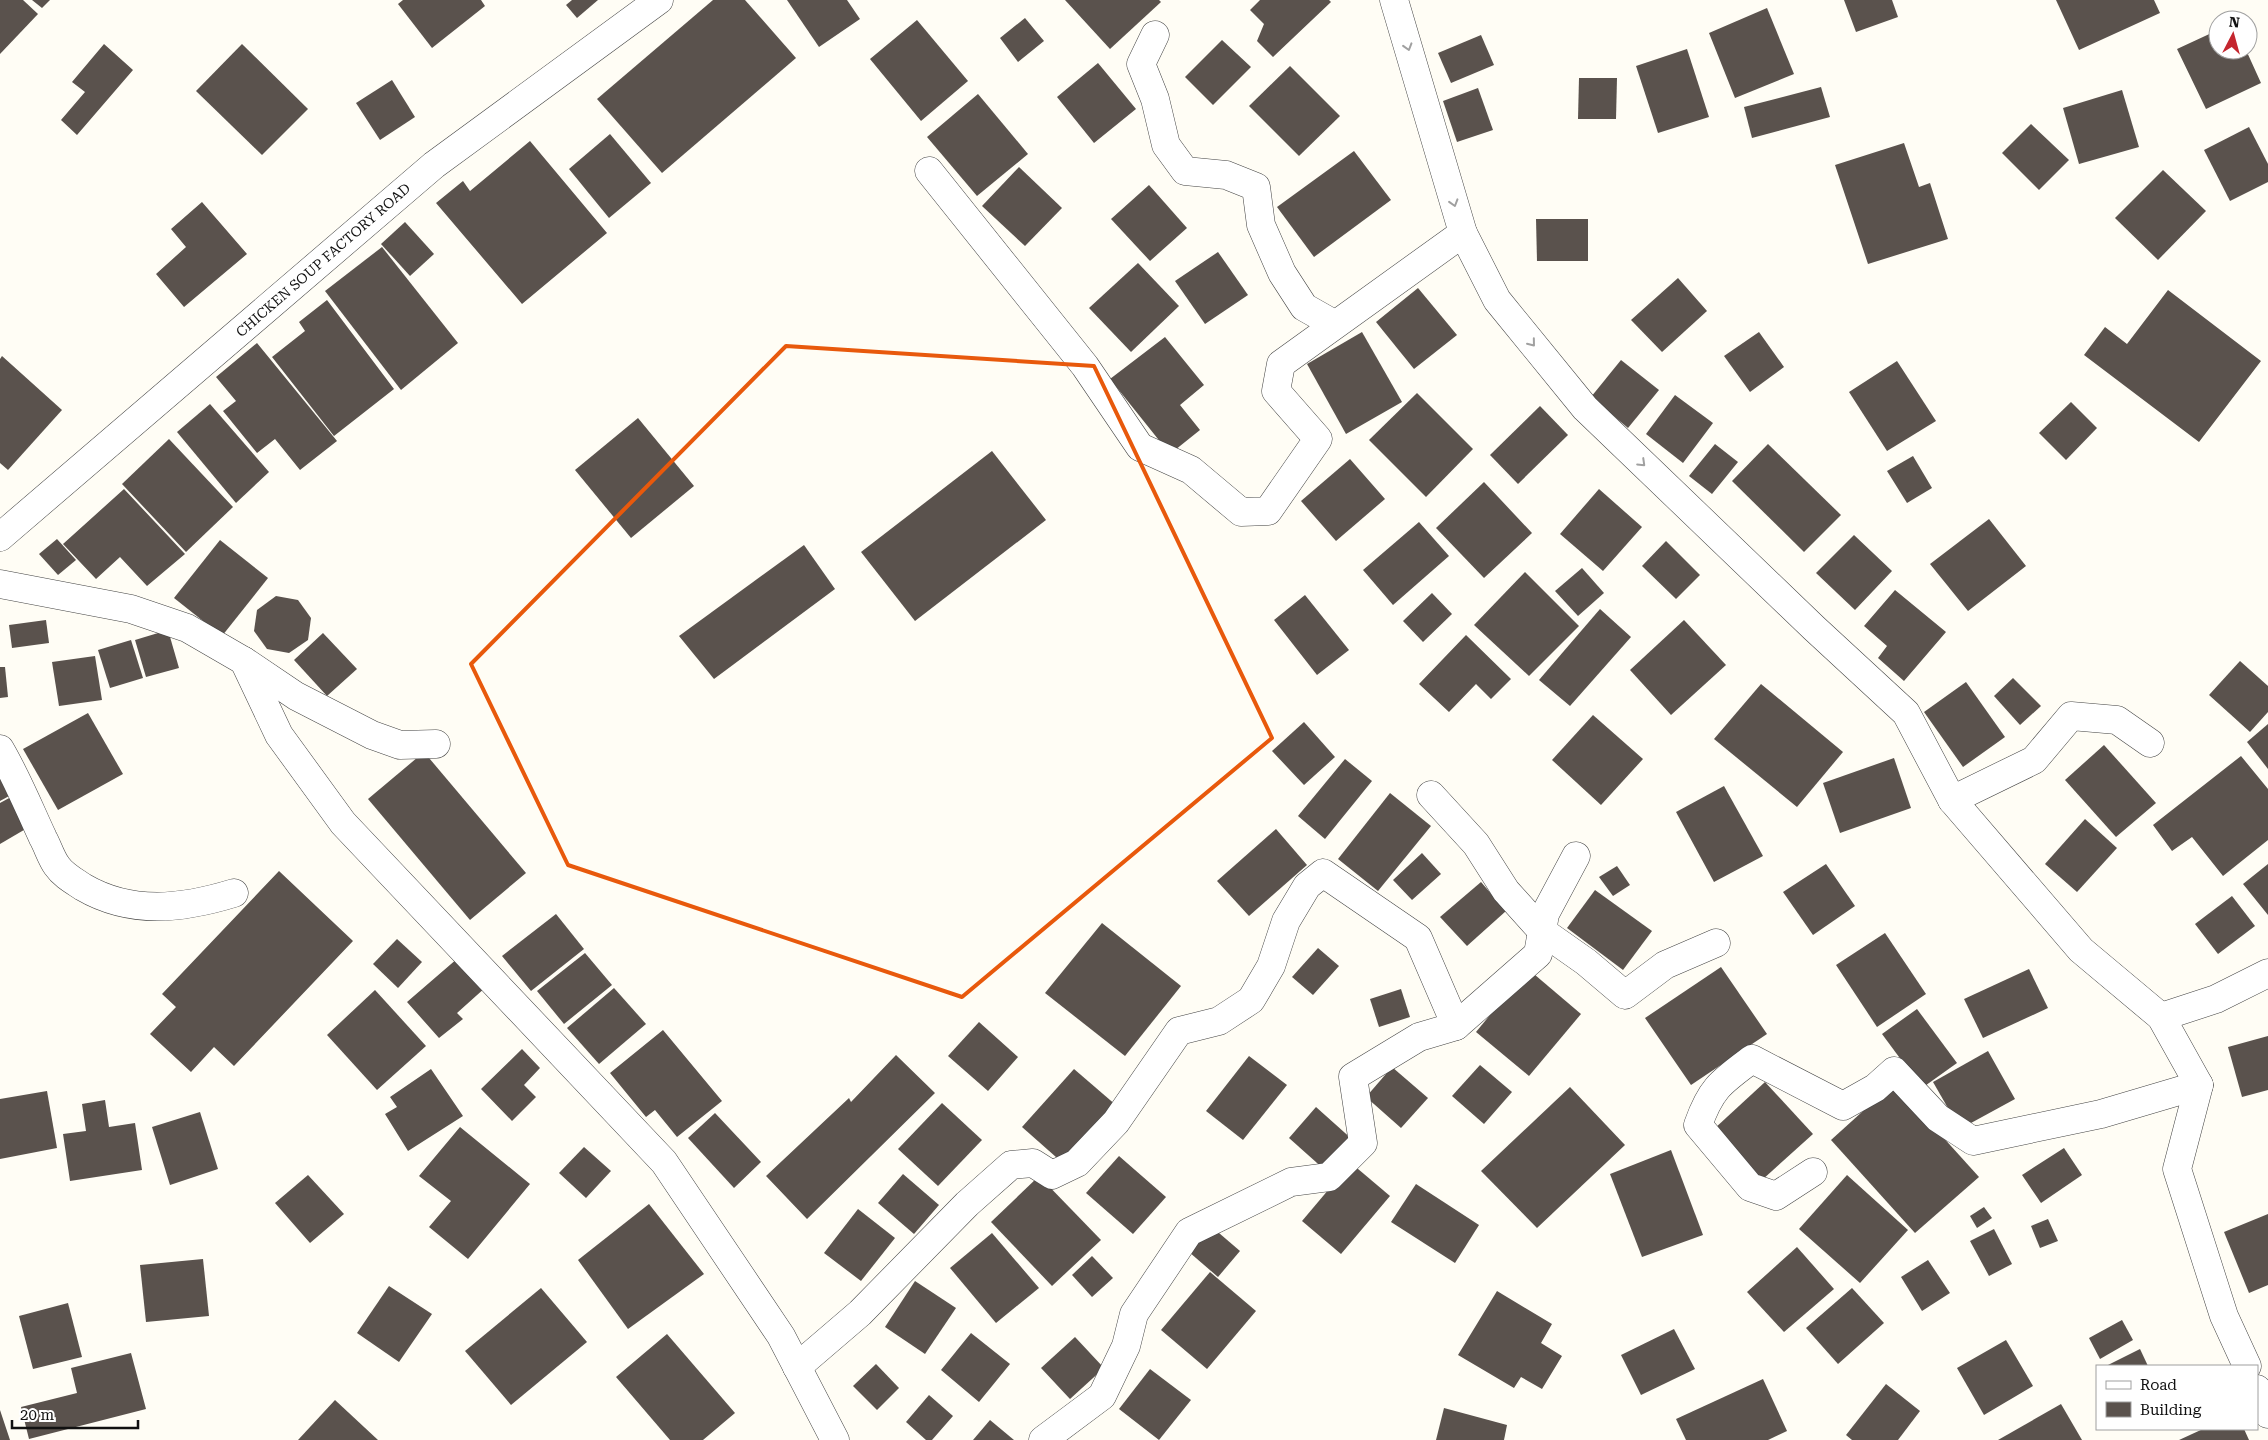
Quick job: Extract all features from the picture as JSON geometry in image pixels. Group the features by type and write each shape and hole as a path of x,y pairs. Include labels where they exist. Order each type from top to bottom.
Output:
{"street":[{"name":"CHICKEN SOUP FACTORY ROAD","path":"0,537 434,165 659,0"},
{"path":"1394,0 1463,233 1497,300 1585,408 1814,628 1906,713 1952,800 2081,950 2161,1017 2199,1085 2177,1169 2224,1316 2246,1365"},
{"path":"1156,35 1141,64 1155,99 1166,145 1185,172 1226,175 1256,187 1261,225 1282,273 1304,307 1334,324"},
{"path":"929,171 1085,366 1140,446 1191,470 1241,512 1268,511 1318,439 1276,391 1281,364 1334,324 1463,233"},
{"path":"0,584 131,609 187,628 244,661 296,696 372,735 400,745 436,744"},
{"path":"244,661 279,735 343,823 664,1162 781,1336 835,1440"},
{"path":"1952,800 2034,760 2071,716 2117,720 2150,742"},
{"path":"0,749 10,766 57,866 71,880 101,898 131,906 169,906 210,901 234,893"},
{"path":"1432,795 1476,844 1506,891 1542,931 1586,962 1625,995 1665,965 1716,943"},
{"path":"1043,1440 1074,1419 1102,1396 1126,1346 1134,1314 1189,1232 1291,1182 1329,1177 1362,1143 1353,1077 1419,1037 1456,1026 1538,954 1546,914 1576,856"},
{"path":"797,1367 860,1313 967,1204 1011,1165 1033,1163 1052,1176 1077,1163 1116,1122 1180,1031 1219,1021 1251,1000 1271,966 1286,921 1307,886 1323,873 1418,938 1456,1026"},
{"path":"2161,1017 2216,999 2268,973"},
{"path":"1813,1172 1776,1196 1750,1187 1698,1125 1706,1101 1722,1081 1752,1059 1843,1106 1875,1088 1894,1071 1938,1118 1973,1142 2100,1114 2199,1085"},
{"path":"2258,1391 2268,1414"}],"highlighted area":[{"path":"786,346 1094,366 1272,738 962,997 568,865 471,664"}],"building":[{"path":"0,0 23,0 38,14 0,54"},
{"path":"32,0 50,0 42,8"},
{"path":"403,0 481,0 485,6 432,48 398,4"},
{"path":"572,0 598,0 577,18 566,5"},
{"path":"713,0 745,0 796,58 662,173 597,99"},
{"path":"787,0 847,0 860,19 819,47"},
{"path":"1065,0 1159,0 1161,2 1110,49"},
{"path":"1260,0 1329,0 1331,2 1273,57 1257,41 1264,24 1250,10"},
{"path":"1844,0 1892,0 1898,17 1856,32"},
{"path":"2056,0 2154,0 2160,13 2079,50"},
{"path":"1767,8 1794,74 1735,98 1709,33"},
{"path":"1025,18 1044,41 1018,62 1000,38"},
{"path":"917,20 968,81 921,121 870,59"},
{"path":"1481,35 1494,65 1451,83 1438,53"},
{"path":"2208,35 2208,60 2251,60 2261,83 2206,109 2177,49"},
{"path":"1222,40 1251,67 1213,105 1185,77"},
{"path":"104,44 133,70 77,135 61,120 85,92 72,82"},
{"path":"242,44 308,109 262,155 196,91"},
{"path":"1687,49 1709,117 1658,133 1636,66"},
{"path":"1098,63 1136,109 1094,143 1057,97"},
{"path":"1290,66 1340,116 1299,156 1249,106"},
{"path":"1579,78 1617,78 1616,119 1578,119"},
{"path":"392,80 415,117 380,140 356,103"},
{"path":"1821,87 1830,117 1752,138 1744,107"},
{"path":"1478,88 1493,130 1457,142 1443,101"},
{"path":"2122,90 2139,147 2079,164 2063,108"},
{"path":"978,94 1028,154 977,196 927,137"},
{"path":"2031,124 2069,160 2039,190 2002,153"},
{"path":"2249,127 2268,164 2268,182 2230,201 2204,150"},
{"path":"610,134 651,183 609,218 569,169"},
{"path":"530,141 607,233 522,304 436,203 463,181 470,191"},
{"path":"1904,143 1919,187 1930,183 1948,239 1868,264 1835,165"},
{"path":"1354,151 1391,200 1314,257 1277,207"},
{"path":"1019,167 1062,208 1025,246 982,206"},
{"path":"2163,170 2206,211 2158,260 2115,218"},
{"path":"1149,185 1187,228 1150,261 1111,219"},
{"path":"202,202 247,254 184,307 156,274 186,247 171,229"},
{"path":"1536,219 1588,219 1588,261 1537,261"},
{"path":"405,222 434,254 410,276 381,244"},
{"path":"382,247 458,343 401,390 325,291"},
{"path":"1218,252 1248,295 1205,324 1175,281"},
{"path":"1138,263 1179,306 1131,352 1089,308"},
{"path":"1678,278 1707,311 1662,352 1631,320"},
{"path":"1418,288 1457,335 1414,369 1376,322"},
{"path":"2168,290 2261,361 2199,442 2084,355 2105,327 2127,344"},
{"path":"327,300 394,389 334,436 272,357 305,331 299,322"},
{"path":"1362,332 1402,402 1346,434 1307,364"},
{"path":"1759,332 1784,367 1750,392 1724,356"},
{"path":"1165,337 1204,385 1180,405 1200,430 1170,454 1110,379"},
{"path":"257,343 337,441 300,470 275,439 257,453 223,411 236,401 216,377"},
{"path":"2,356 62,410 8,470 0,463 0,359"},
{"path":"1621,360 1659,390 1628,428 1591,397"},
{"path":"1897,361 1936,421 1887,451 1849,392"},
{"path":"1417,393 1473,449 1426,497 1369,440"},
{"path":"1675,395 1713,423 1683,463 1646,434"},
{"path":"2071,402 2097,428 2066,460 2039,433"},
{"path":"210,404 269,472 236,503 177,432"},
{"path":"1540,406 1568,435 1518,484 1490,455"},
{"path":"638,418 694,486 631,538 575,470"},
{"path":"169,439 233,507 186,552 122,484"},
{"path":"1715,444 1738,462 1712,494 1689,476"},
{"path":"1768,444 1841,515 1804,552 1732,481"},
{"path":"992,451 1046,520 915,621 861,552"},
{"path":"1913,456 1932,488 1907,503 1887,471"},
{"path":"1350,459 1385,499 1336,541 1301,501"},
{"path":"1484,482 1532,533 1484,578 1436,528"},
{"path":"124,489 185,554 147,586 120,557 96,579 63,544"},
{"path":"1599,489 1642,527 1603,571 1560,534"},
{"path":"1989,519 2026,566 1968,611 1930,564"},
{"path":"1419,522 1449,556 1393,605 1363,570"},
{"path":"1854,535 1892,571 1855,610 1816,573"},
{"path":"57,539 76,560 58,575 39,554"},
{"path":"220,540 268,578 222,636 174,598"},
{"path":"1666,541 1700,575 1676,599 1642,566"},
{"path":"804,545 835,589 714,679 679,636"},
{"path":"1582,568 1604,593 1578,616 1555,591"},
{"path":"1525,572 1579,626 1529,676 1474,625"},
{"path":"1895,590 1946,632 1904,681 1878,658 1887,646 1864,626"},
{"path":"1432,593 1452,614 1423,642 1403,621"},
{"path":"1305,595 1349,650 1317,675 1274,620"},
{"path":"276,596 298,600 311,618 308,640 289,653 267,649 254,631 257,610"},
{"path":"1600,609 1631,637 1570,706 1539,680"},
{"path":"46,620 49,643 12,648 9,625"},
{"path":"1684,620 1726,665 1671,715 1630,670"},
{"path":"168,630 179,668 146,677 135,640"},
{"path":"323,633 357,669 327,696 294,660"},
{"path":"1466,635 1511,679 1491,699 1476,684 1449,712 1419,684"},
{"path":"131,640 143,678 110,688 98,650"},
{"path":"95,656 102,700 59,706 52,662"},
{"path":"2240,661 2268,686 2268,712 2250,732 2209,695"},
{"path":"0,667 5,667 8,697 0,698"},
{"path":"2013,678 2041,706 2020,725 1994,696"},
{"path":"1966,682 2005,737 1963,767 1924,712"},
{"path":"1761,684 1843,752 1797,807 1714,739"},
{"path":"88,713 123,774 58,810 23,749"},
{"path":"1593,715 1643,759 1601,805 1552,760"},
{"path":"1304,722 1335,757 1304,785 1272,751"},
{"path":"2268,724 2268,769 2247,742"},
{"path":"2104,745 2156,803 2116,837 2065,780"},
{"path":"424,752 526,873 470,920 368,799"},
{"path":"2241,756 2268,789 2268,840 2223,876 2192,837 2172,851 2153,825"},
{"path":"1894,758 1911,808 1840,833 1823,783"},
{"path":"1345,759 1372,781 1325,839 1298,816"},
{"path":"0,777 11,795 0,801"},
{"path":"1724,786 1763,856 1714,882 1676,812"},
{"path":"1390,793 1431,826 1378,891 1338,859"},
{"path":"11,797 29,827 0,844 0,803"},
{"path":"2085,819 2117,848 2077,892 2045,864"},
{"path":"1276,829 1307,865 1249,916 1217,881"},
{"path":"1422,853 1441,874 1412,900 1393,880"},
{"path":"1826,864 1855,906 1813,935 1783,892"},
{"path":"2268,864 2268,915 2243,884"},
{"path":"1617,866 1630,885 1613,896 1599,877"},
{"path":"279,871 353,941 234,1066 214,1047 191,1072 150,1034 176,1007 162,994"},
{"path":"1481,882 1506,911 1467,946 1440,917"},
{"path":"1595,890 1652,931 1623,970 1567,928"},
{"path":"2232,896 2255,926 2218,954 2195,924"},
{"path":"556,914 584,949 531,991 502,956"},
{"path":"1102,923 1181,986 1125,1056 1045,993"},
{"path":"1885,933 1926,994 1877,1027 1836,965"},
{"path":"397,939 422,962 398,988 373,964"},
{"path":"1318,948 1339,966 1313,995 1292,977"},
{"path":"585,953 612,985 564,1024 537,991"},
{"path":"458,958 486,987 457,1013 463,1019 439,1038 407,1002"},
{"path":"1721,967 1767,1034 1691,1085 1645,1018"},
{"path":"1528,969 1581,1014 1529,1076 1476,1032"},
{"path":"2029,969 2048,1008 1983,1038 1964,999"},
{"path":"614,988 646,1024 599,1064 567,1028"},
{"path":"1401,989 1410,1017 1379,1027 1370,999"},
{"path":"375,990 426,1046 377,1090 327,1035"},
{"path":"1917,1009 1957,1063 1922,1088 1882,1034"},
{"path":"979,1022 1018,1057 988,1091 948,1056"},
{"path":"663,1030 722,1101 677,1137 655,1110 646,1117 610,1073"},
{"path":"2268,1036 2268,1090 2242,1097 2228,1047"},
{"path":"522,1049 540,1068 524,1085 536,1097 512,1121 481,1089"},
{"path":"1988,1051 2015,1099 1960,1129 1933,1082"},
{"path":"896,1055 935,1093 807,1219 766,1176 849,1098 851,1102"},
{"path":"1249,1056 1287,1085 1243,1140 1206,1111"},
{"path":"1480,1065 1512,1092 1484,1124 1452,1096"},
{"path":"1392,1067 1428,1098 1401,1128 1366,1097"},
{"path":"431,1069 463,1116 408,1151 385,1114 397,1107 390,1097"},
{"path":"1074,1069 1117,1106 1065,1165 1022,1127"},
{"path":"1765,1082 1813,1134 1762,1180 1714,1129"},
{"path":"1894,1083 1979,1177 1915,1233 1831,1140"},
{"path":"1570,1087 1625,1145 1537,1228 1481,1171"},
{"path":"47,1091 57,1148 0,1159 0,1099"},
{"path":"105,1100 109,1127 135,1123 142,1170 70,1181 63,1134 86,1131 82,1104"},
{"path":"942,1103 982,1140 938,1186 898,1149"},
{"path":"1316,1107 1354,1141 1326,1171 1289,1138"},
{"path":"200,1112 218,1169 170,1185 152,1127"},
{"path":"715,1113 761,1162 734,1188 688,1138"},
{"path":"460,1127 530,1184 468,1259 429,1227 451,1201 419,1176"},
{"path":"584,1147 611,1171 586,1198 559,1173"},
{"path":"2064,1148 2082,1175 2041,1203 2022,1175"},
{"path":"1671,1150 1703,1235 1642,1257 1610,1174"},
{"path":"1119,1156 1166,1197 1133,1234 1086,1193"},
{"path":"1351,1163 1390,1196 1341,1254 1302,1221"},
{"path":"903,1174 939,1205 914,1234 878,1203"},
{"path":"308,1175 344,1214 310,1243 275,1203"},
{"path":"1847,1175 1908,1230 1860,1283 1799,1229"},
{"path":"1039,1176 1101,1240 1052,1286 991,1222"},
{"path":"1416,1184 1479,1225 1455,1263 1391,1222"},
{"path":"649,1204 704,1274 628,1329 578,1260"},
{"path":"1984,1207 1992,1218 1977,1228 1970,1216"},
{"path":"858,1209 895,1238 861,1281 824,1253"},
{"path":"2268,1214 2268,1285 2249,1293 2224,1232"},
{"path":"2048,1219 2058,1241 2040,1248 2031,1226"},
{"path":"1212,1227 1240,1251 1218,1277 1189,1252"},
{"path":"1994,1229 2012,1264 1989,1276 1970,1241"},
{"path":"992,1233 1039,1288 996,1323 950,1268"},
{"path":"1797,1247 1834,1289 1784,1332 1747,1292"},
{"path":"1092,1256 1113,1278 1092,1297 1072,1275"},
{"path":"203,1259 209,1316 146,1322 140,1265"},
{"path":"1928,1260 1950,1293 1922,1311 1901,1277"},
{"path":"1210,1272 1256,1311 1207,1369 1161,1330"},
{"path":"915,1281 956,1308 925,1354 885,1327"},
{"path":"389,1286 432,1314 399,1362 357,1333"},
{"path":"541,1288 587,1342 511,1405 465,1351"},
{"path":"1852,1288 1884,1323 1838,1364 1806,1328"},
{"path":"1497,1291 1552,1324 1541,1343 1562,1356 1542,1389 1521,1377 1514,1388 1458,1355"},
{"path":"68,1303 82,1357 33,1369 19,1316"},
{"path":"2122,1320 2133,1340 2100,1359 2089,1338"},
{"path":"1674,1329 1695,1369 1641,1395 1621,1355"},
{"path":"971,1333 1010,1364 979,1402 941,1370"},
{"path":"667,1334 735,1413 703,1440 670,1440 616,1377"},
{"path":"1075,1337 1104,1368 1070,1399 1041,1368"},
{"path":"2006,1340 2033,1386 1984,1415 1957,1368"},
{"path":"2140,1349 2148,1365 2108,1365"},
{"path":"131,1353 146,1409 29,1439 21,1407 77,1393 71,1368"},
{"path":"876,1364 899,1388 877,1410 853,1386"},
{"path":"1150,1369 1191,1400 1159,1440 1119,1409"},
{"path":"1763,1379 1787,1431 1768,1440 1686,1440 1676,1419"},
{"path":"1886,1384 1920,1411 1898,1440 1852,1440 1846,1435"},
{"path":"929,1395 953,1416 932,1440 926,1440 906,1422"},
{"path":"335,1400 378,1440 298,1440"},
{"path":"2061,1404 2082,1440 1998,1440"},
{"path":"1444,1408 1507,1425 1504,1440 1436,1440"},
{"path":"0,1410 10,1440 0,1440"},
{"path":"990,1420 1014,1440 973,1440"},
{"path":"2201,1430 2244,1430 2249,1440 2179,1440"}]}
